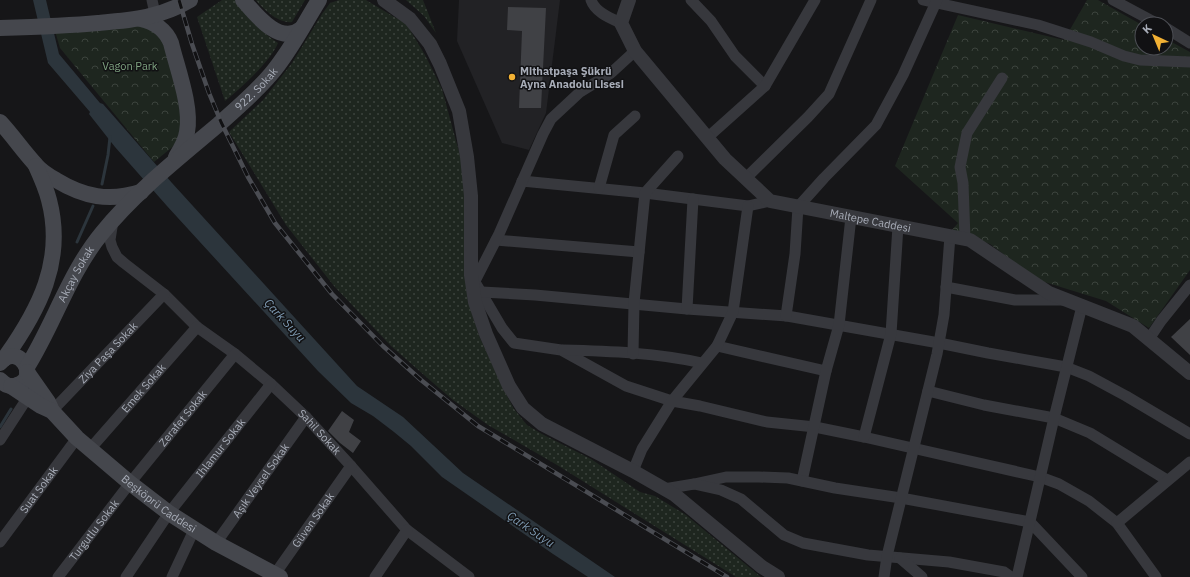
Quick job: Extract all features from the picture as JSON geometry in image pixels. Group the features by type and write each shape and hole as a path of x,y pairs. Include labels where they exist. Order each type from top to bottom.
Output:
{"main road":[{"path":"65,21 111,15 181,0"},
{"path":"0,21 19,23 141,19 158,15 190,0"},
{"path":"242,0 258,16 278,32 288,35 301,29"},
{"name":"922. Sokak","path":"0,122 14,137 36,166 70,189 91,196 119,197 141,192 244,101 268,77 319,3"},
{"name":"922. Sokak","path":"141,19 158,27 168,37 171,43 186,104 188,123 187,133 171,165"},
{"path":"0,28 19,23"},
{"name":"Akçay Sokak","path":"2,361 17,341 34,312 47,283 53,257 54,237 51,208 36,166"},
{"name":"Akçay Sokak","path":"4,384 19,385 27,376 27,370 82,262 101,234 141,192"},
{"path":"2,361 9,357 18,357 25,363 27,370 48,402 52,411"},
{"path":"4,384 52,411"},
{"name":"Beşköprü Caddesi","path":"52,411 77,438 130,483 169,513 216,543 278,576"}],"street":[{"path":"377,0 398,10"},
{"path":"384,0 410,19 430,44 440,64 459,111 468,157 475,302 486,334 509,386 523,408 542,424 633,471 675,495 762,566 778,577"},
{"path":"591,0 593,5 601,12 621,24 635,51 725,159 770,201"},
{"path":"621,24 629,0"},
{"path":"690,0 711,21 734,56 765,86"},
{"path":"708,138 765,86 815,0"},
{"path":"746,178 808,117 829,94 871,0"},
{"path":"923,0 936,1 1038,25 1091,42 1124,56 1140,60 1190,62"},
{"path":"1113,0 1143,16"},
{"path":"786,316 795,254 798,207 876,125 903,75 936,1"},
{"path":"1174,33 1190,43"},
{"path":"473,278 496,240 551,119 580,92 611,73 635,51"},
{"path":"965,239 963,183 960,167 967,133 1002,78"},
{"path":"599,188 614,135 635,116"},
{"path":"632,354 634,303 645,193 678,156"},
{"path":"522,181 645,193 748,206 770,201"},
{"path":"688,309 693,199"},
{"name":"Maltepe Caddesi","path":"770,201 970,240 1049,293 1133,326 1190,373"},
{"path":"633,471 642,449 672,401 717,346 733,312 748,206"},
{"path":"802,481 826,371 839,325 850,217"},
{"name":"Sahil Sokak","path":"114,219 110,240 117,257 164,294 197,327 235,354 272,384 306,417 407,530 469,577"},
{"path":"864,437 891,334 898,226"},
{"path":"884,577 887,556 939,343 944,315 950,236"},
{"path":"496,240 639,252"},
{"path":"473,278 502,328 514,343 561,350 600,351 682,358 702,363"},
{"path":"1149,339 1161,321 1190,285"},
{"path":"946,287 1015,300 1067,300"},
{"path":"482,292 786,316 891,334 1066,368 1089,376 1120,392 1190,434"},
{"name":"Ziya Paşa Sokak","path":"52,411 164,294"},
{"path":"1017,577 1082,306"},
{"name":"Emek Sokak","path":"90,449 197,327"},
{"path":"717,346 826,371"},
{"path":"561,350 626,386 672,401 767,422 815,427 864,437 1040,477 1059,484 1089,501 1117,523 1156,577"},
{"name":"Zerafet Sokak","path":"130,483 235,354"},
{"name":"Ihlamur Sokak","path":"126,577 169,513 272,384"},
{"path":"928,392 984,405 1054,418 1090,433 1168,480"},
{"path":"0,440 28,397"},
{"name":"Aşık Veysel Sokak","path":"216,543 306,417"},
{"name":"Suat Sokak","path":"0,542 77,438"},
{"path":"1117,523 1190,462"},
{"name":"Güven Sokak","path":"278,576 351,466"},
{"path":"664,489 726,477 788,478 836,488 901,498 1030,522 1082,577"},
{"name":"Turgutlu Sokak","path":"58,577 130,483"},
{"path":"694,484 721,490 741,499 784,535 803,543 868,555 949,562 1004,572 1011,577"},
{"path":"172,577 194,530"},
{"path":"375,577 407,530"},
{"path":"900,558 922,577"}],"shaded area":[{"name":"Mithatpaşa Şükrü Ayna Anadolu Lisesi","path":"459,0 560,0 546,113 529,150 502,143 457,41"}],"green space":[{"path":"222,0 235,0 244,12 266,34 278,43 262,66 247,82 225,101 197,17"},
{"path":"256,0 305,0 292,22 287,22 282,21 267,11"},
{"path":"339,0 366,0 396,18 404,20 425,55 442,89 462,163 467,191 471,311 480,338 514,409 527,425 591,459 640,492 655,496 686,515 761,577 736,577 557,465 488,425 453,400 391,346 334,286 286,225 229,132 263,100 292,63 330,3"},
{"path":"406,0 423,0 436,33 424,16"},
{"path":"1087,0 1098,0 1134,20 1134,56 1174,56 1174,43 1190,52 1190,270 1149,328 1106,301 1038,280 990,244 952,230 958,223 895,166 958,15 1064,40"},
{"name":"Vagon Park","path":"155,20 169,42 186,136 154,162 60,48 55,31"}],"water":[{"name":"Çark Suyu","path":"33,0 46,0 59,54 100,103 103,104 172,183 357,386 403,417 463,473 615,577 588,577 553,554 442,477 411,446 373,416 351,403 318,371 115,147 89,114 90,112 48,63"}],"building":[{"path":"508,7 546,8 541,108 519,108 522,31 507,30"},
{"path":"1190,319 1190,355 1171,337"},
{"path":"342,411 354,420 349,432 361,441 353,453 328,431"}],"waterway":[{"path":"102,184 110,137"},
{"path":"77,242 93,206"},
{"path":"0,427 11,409"}],"railway":[{"path":"179,0 209,93 221,122 248,177 275,223 332,294 383,346 421,380 478,426 727,577"}],"place":[{"name":"Mithatpaşa Şükrü Ayna Anadolu Lisesi","path":"512,77"}]}
